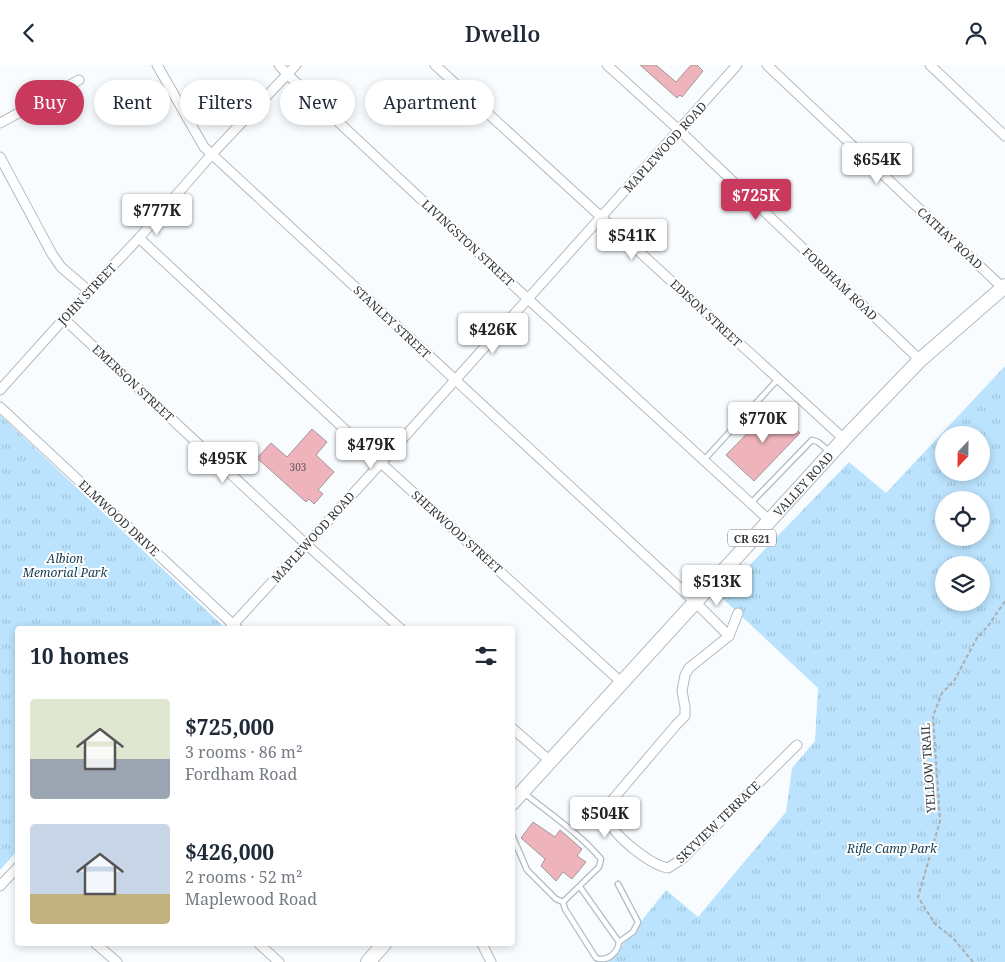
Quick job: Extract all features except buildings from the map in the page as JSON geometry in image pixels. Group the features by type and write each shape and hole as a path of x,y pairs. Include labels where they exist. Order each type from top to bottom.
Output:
{"main road":[{"name":"VALLEY ROAD","path":"515,800 844,439 920,360 1004,287"},
{"path":"368,962 382,946"}],"street":[{"name":"STANLEY STREET","path":"157,65 204,147 454,381 695,602"},
{"name":"LIVINGSTON STREET","path":"279,65 528,299 769,520"},
{"name":"JOHN STREET","path":"0,390 139,238 212,154 296,65"},
{"name":"EDISON STREET","path":"435,65 844,439"},
{"name":"FORDHAM ROAD","path":"607,65 680,131 920,360"},
{"name":"MAPLEWOOD ROAD","path":"234,626 680,131 737,65"},
{"name":"CATHAY ROAD","path":"767,65 1004,287"},
{"path":"930,65 1005,136"},
{"path":"0,123 15,115"},
{"path":"0,157 52,255 61,267 89,291"},
{"name":"SHERWOOD STREET","path":"139,238 381,463 621,682"},
{"name":"EMERSON STREET","path":"64,319 307,545 398,626"},
{"name":"ELMWOOD DRIVE","path":"0,407 232,626"},
{"path":"695,602 729,636 738,613"},
{"name":"SKYVIEW TERRACE","path":"729,636 689,667 685,675 682,691 686,707 685,717 676,725 608,805 608,820 615,833 658,867 668,868 682,859 797,745"},
{"path":"515,731 550,761"},
{"path":"0,886 15,872"},
{"path":"98,946 117,962"},
{"path":"261,946 279,962"},
{"path":"483,946 491,962"}],"lane":[{"path":"704,460 778,379"},
{"path":"751,503 812,439 831,453"},
{"path":"523,792 561,821 592,848 601,859 599,867 563,902"},
{"path":"515,842 527,870 556,899 563,902"},
{"path":"618,883 638,922 633,933 619,942"},
{"path":"563,902 565,909 596,958 600,961 610,959 619,947 619,942 580,887"}],"path":[{"name":"YELLOW TRAIL","path":"973,962 953,938 935,924 918,897 940,821 932,716 942,693 954,681 977,638 988,626 1005,601"}],"green space":[{"name":"Rifle Camp Park","path":"1005,366 1005,962 609,962 666,890 698,917 786,812 792,768 815,741 818,688 720,596 849,462 886,493 935,441 935,481 990,481 990,426 949,426"},
{"name":"Albion Memorial Park","path":"0,415 223,626 15,626 15,853 0,870"}]}
